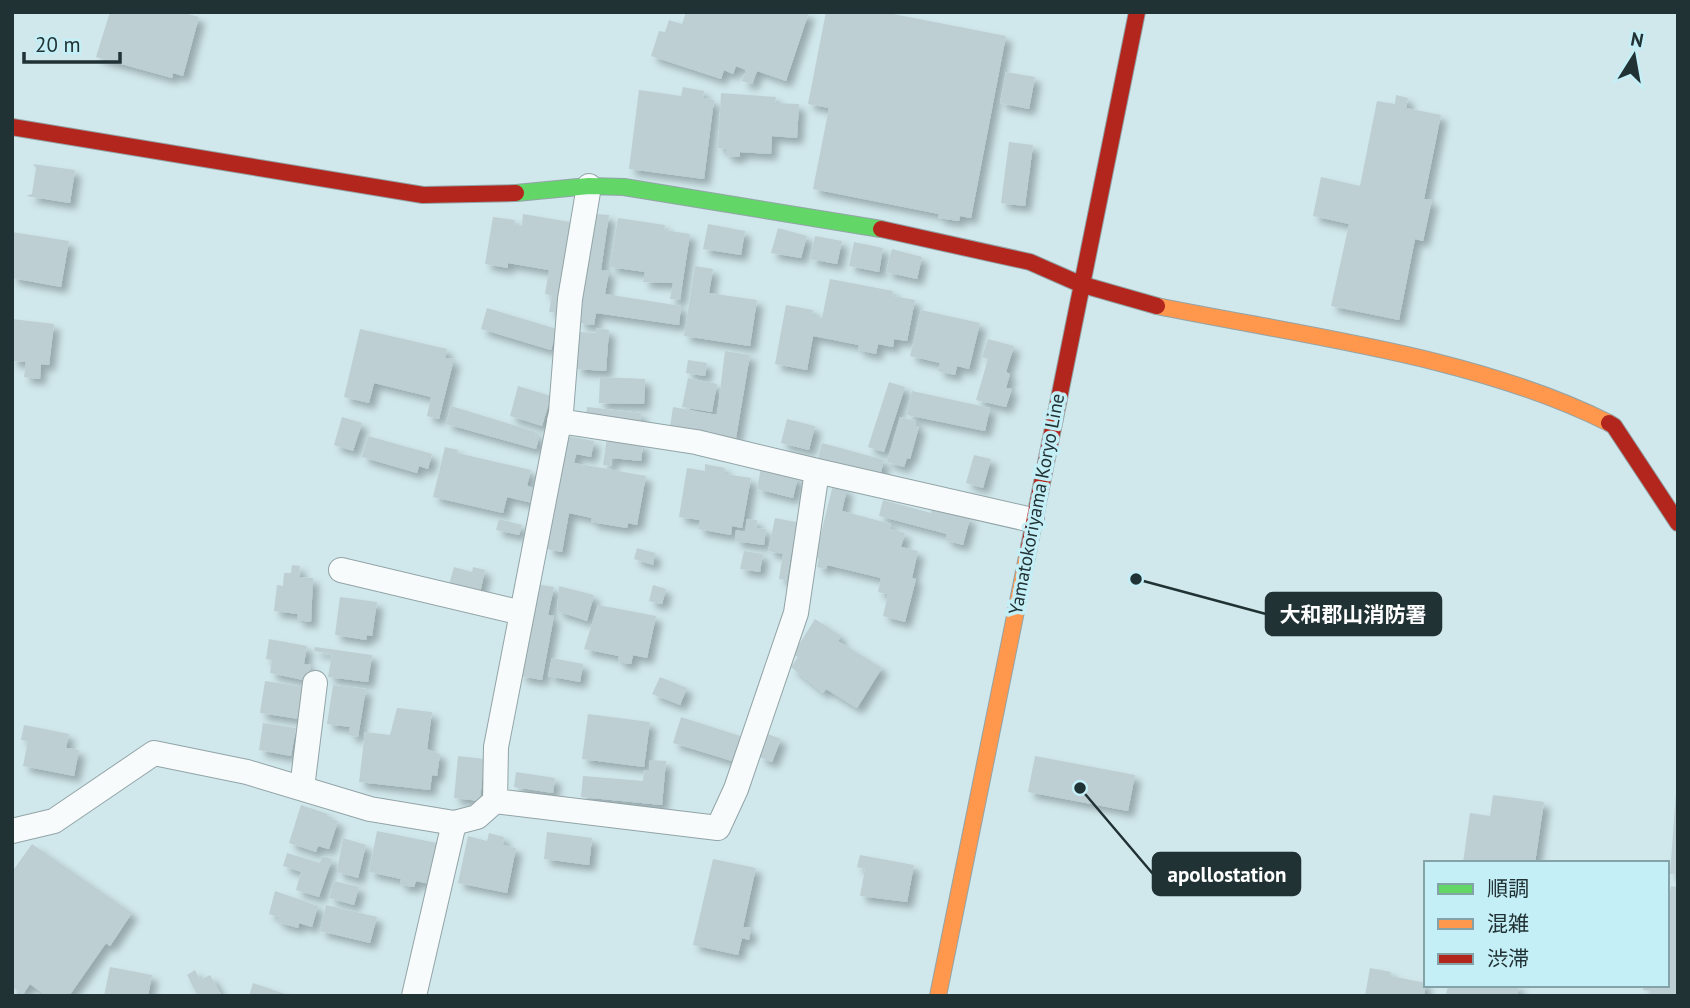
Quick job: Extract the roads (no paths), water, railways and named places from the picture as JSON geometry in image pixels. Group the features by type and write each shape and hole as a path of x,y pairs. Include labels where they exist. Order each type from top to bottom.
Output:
{"street":[{"name":"Yamatokoriyama Koryo Line","path":"938,996 1032,520 1137,12"},
{"path":"12,127 423,195 537,193 589,186 624,187 867,226 1030,262 1080,284 1165,309 1429,361 1564,401 1614,426 1678,523"},
{"path":"12,831 54,821 154,753 247,772 370,809 454,823 477,817 495,801 496,747 559,421 570,299 589,186"},
{"path":"559,421 696,442 1032,520"},
{"path":"495,801 718,828 736,789 796,613 817,471"},
{"path":"341,570 522,613"},
{"path":"302,788 315,683"},
{"path":"414,996 454,823"}],"place":[{"name":"大和郡山消防署","path":"1136,579"},
{"name":"apollostation","path":"1080,788"}]}
